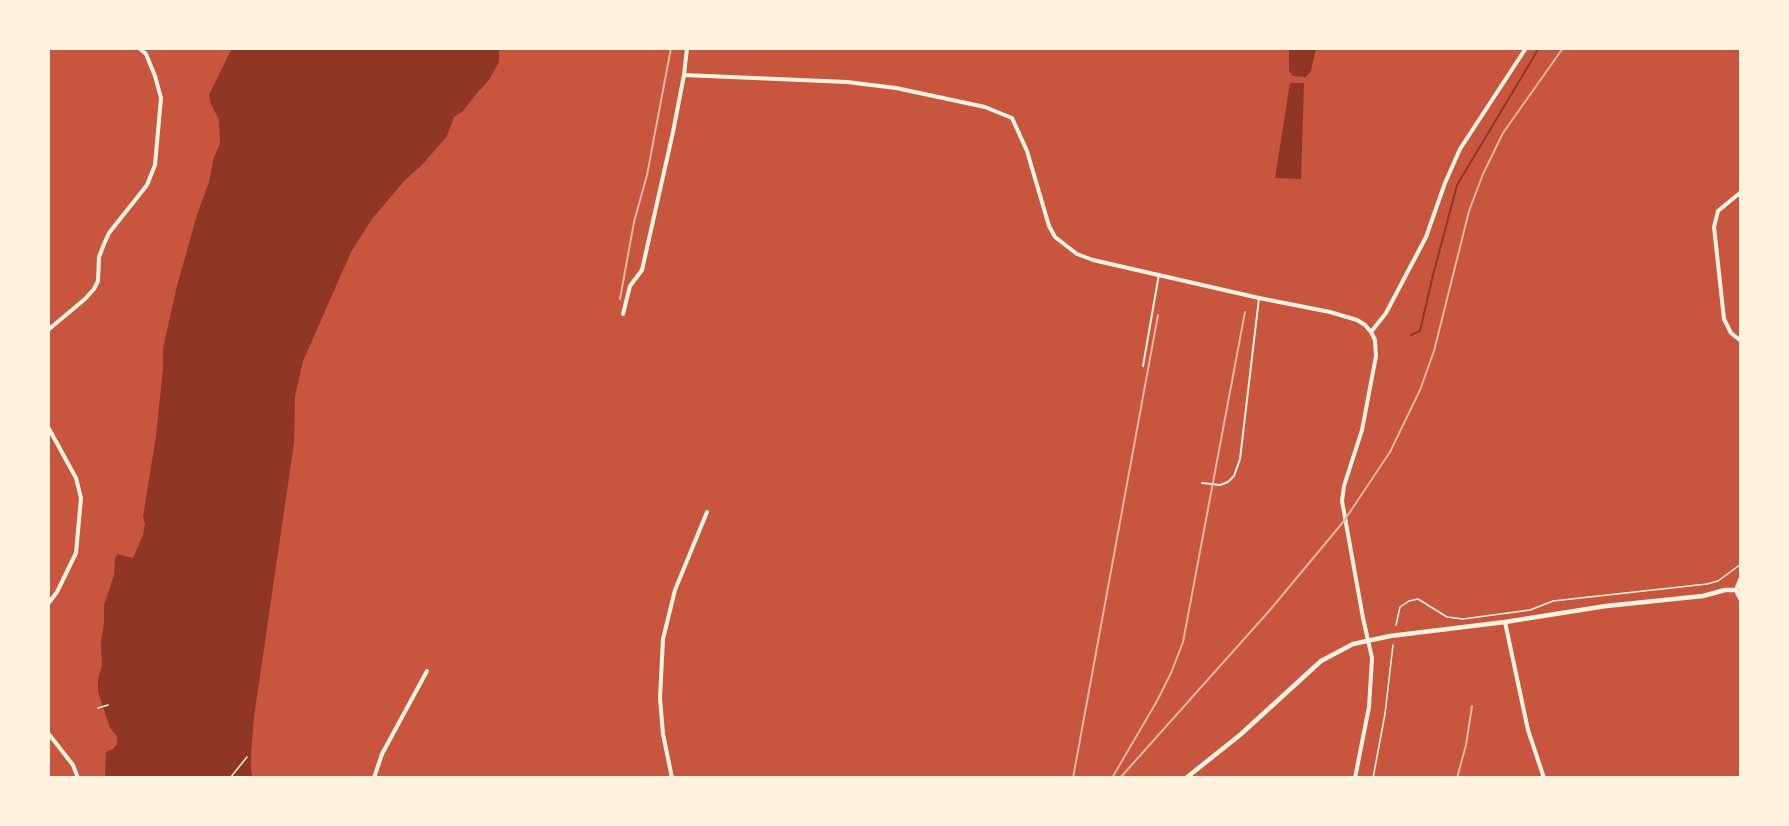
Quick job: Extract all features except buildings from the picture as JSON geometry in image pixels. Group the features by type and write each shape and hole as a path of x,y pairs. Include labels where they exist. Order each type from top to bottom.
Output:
{"street":[{"path":"48,330 86,299 94,289 98,281 99,257 104,244 147,185 155,165 161,98 146,54 139,48"},
{"path":"622,315 630,286 642,270 673,132 687,48"},
{"path":"1371,332 1386,313 1425,237 1460,149 1526,48"},
{"path":"684,75 847,82 896,88 985,107 1012,118 1027,152 1045,214 1055,237 1066,248 1087,258 1330,312 1357,320 1371,332 1375,340 1376,357 1362,430 1344,486 1342,501 1372,658 1371,692 1355,778"},
{"path":"1741,192 1718,211 1714,227 1724,319 1731,333 1741,341"},
{"path":"48,427 76,478 81,498 81,518 76,553 57,592 48,604"},
{"path":"1741,448 1741,468"},
{"path":"672,778 663,734 660,698 663,639 675,590 707,512"},
{"path":"1741,578 1736,590 1741,600"},
{"path":"1186,778 1240,735 1321,661 1353,644 1606,606 1703,596 1725,590 1736,590"},
{"path":"1505,622 1528,730 1544,778"},
{"path":"374,778 382,754 427,671"},
{"path":"48,733 73,765 78,778"}],"lane":[{"path":"1143,366 1159,274"},
{"path":"1202,483 1221,485 1228,482 1234,476 1240,459 1260,298"}],"path":[{"path":"1396,625 1400,607 1404,603 1418,600 1447,617 1463,619 1530,610 1553,601 1707,584 1718,581 1741,564"},
{"path":"1373,778 1385,714 1393,645"},
{"path":"98,708 108,705"},
{"path":"230,778 247,757"}],"shaded area":[{"path":"232,48 499,48 499,62 489,80 463,111 454,117 447,136 372,219 351,252 303,361 295,396 294,443 254,717 251,755 253,778 105,778 106,752 117,744 117,736 110,728 98,692 98,679 102,666 104,605 114,575 117,554 133,558 143,535 145,524 143,517 156,436 163,348 177,286 209,182 214,157 220,144 219,120 209,95"},
{"path":"1289,48 1316,48 1311,71 1306,77 1293,76 1289,71"},
{"path":"1290,83 1304,83 1301,179 1275,178"}],"waterway":[{"path":"1411,335 1420,331 1457,185 1539,48"}],"railway":[{"path":"620,299 671,48"},
{"path":"1120,778 1270,610 1344,521 1390,452 1420,390 1434,351 1469,211 1483,174 1503,133 1563,48"},
{"path":"1112,778 1157,701 1183,642 1245,312"},
{"path":"1073,778 1158,315"},
{"path":"1457,778 1466,745 1472,706"}]}
